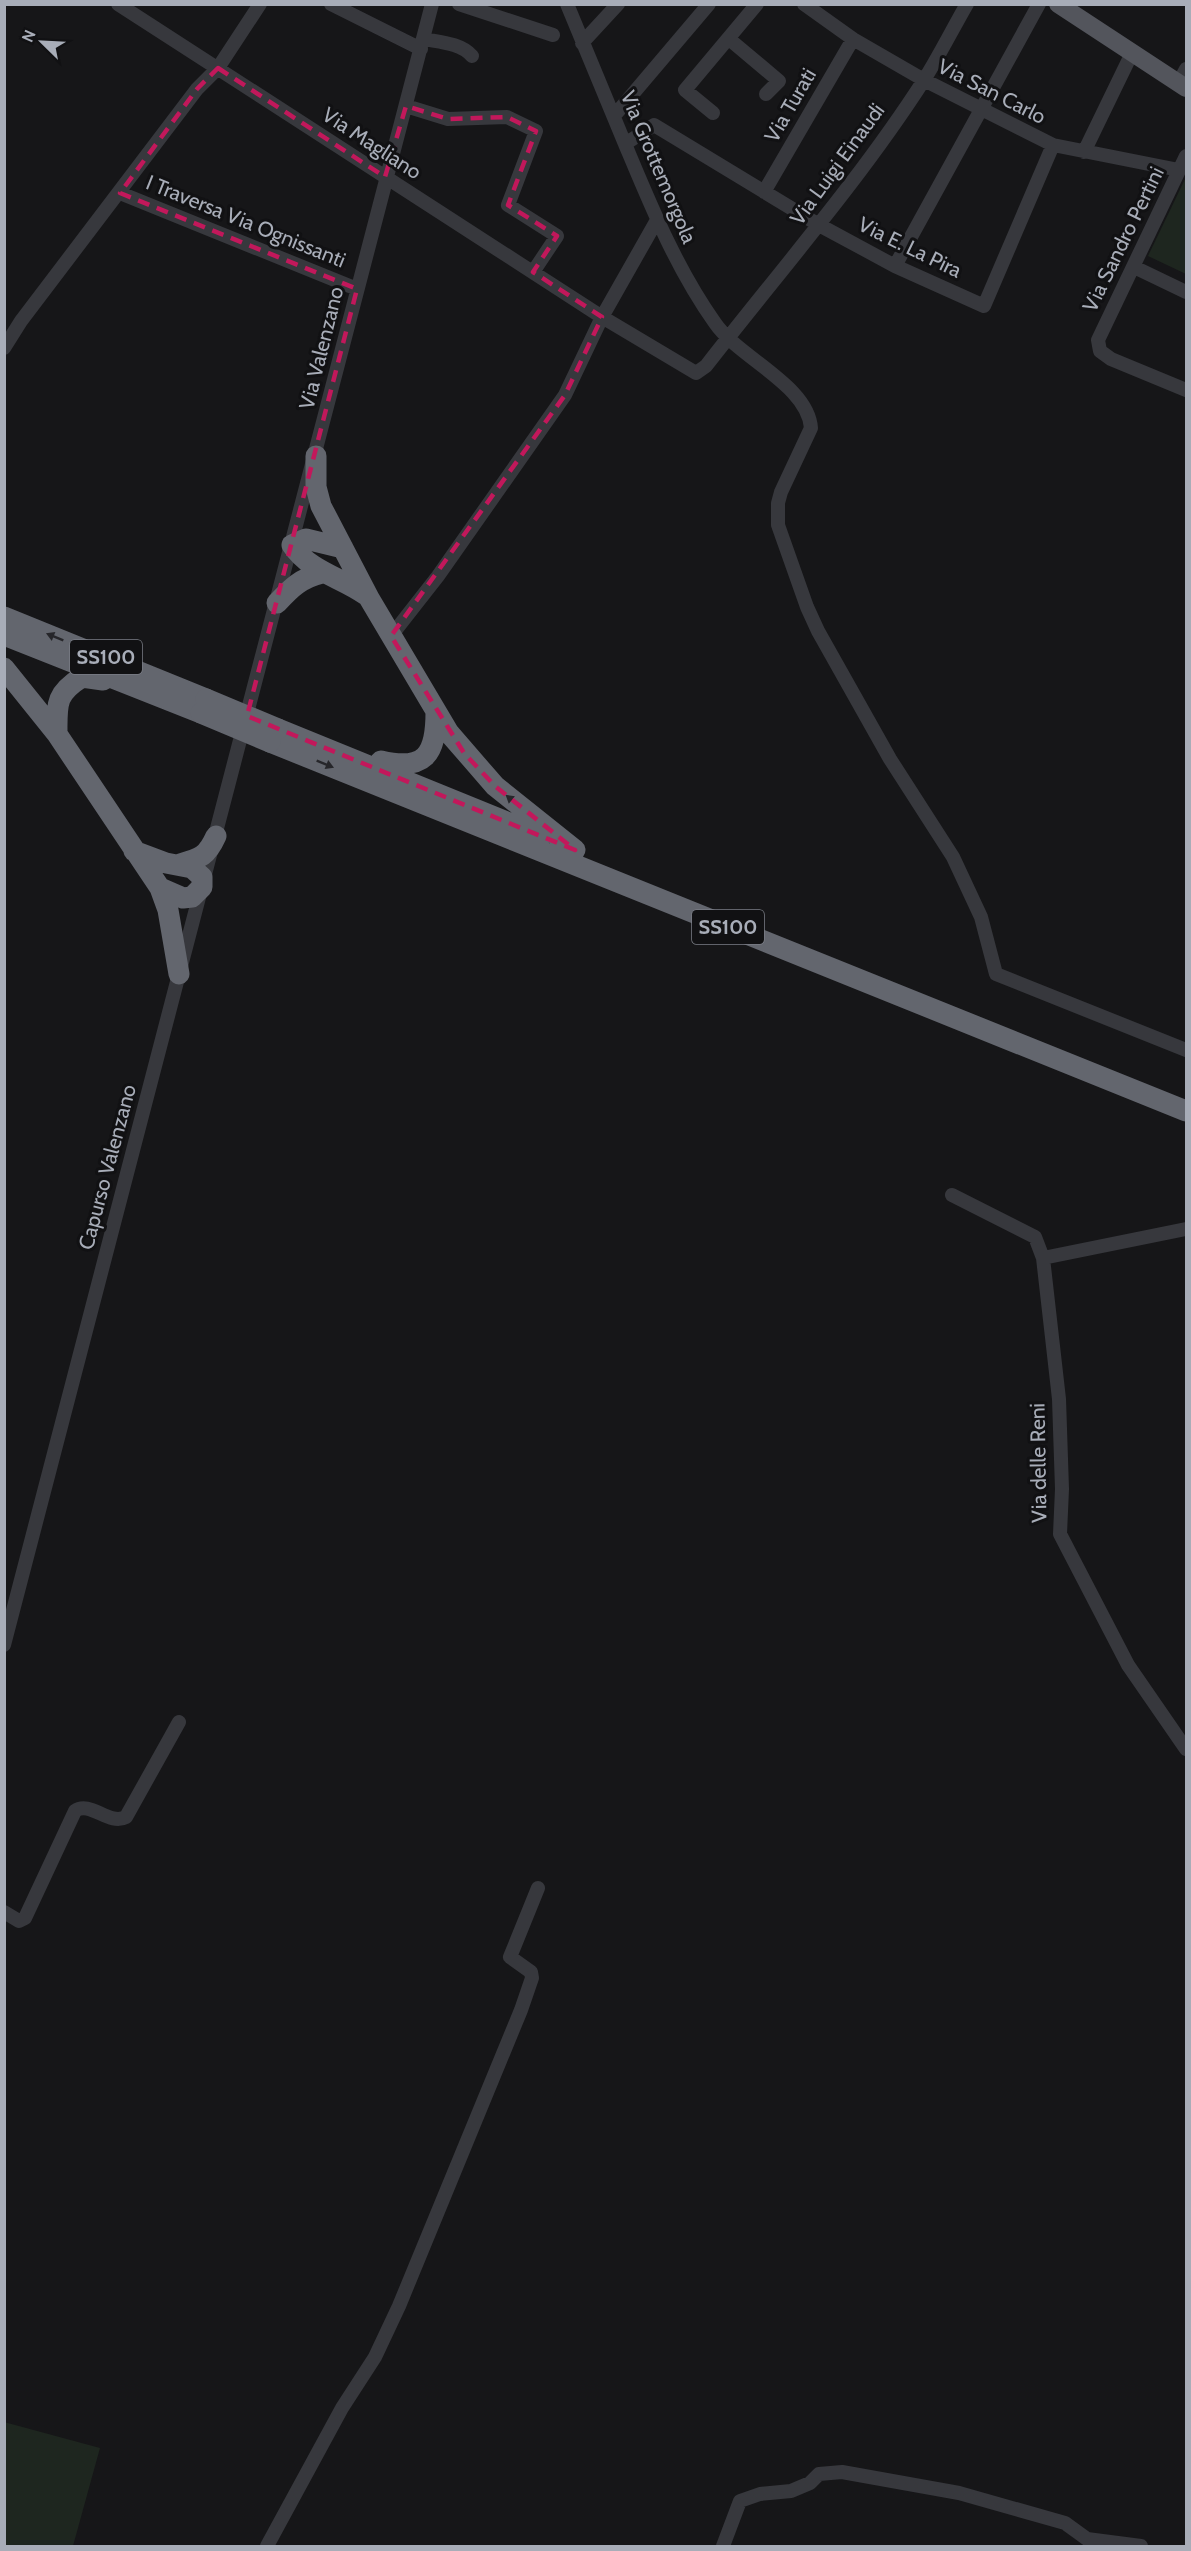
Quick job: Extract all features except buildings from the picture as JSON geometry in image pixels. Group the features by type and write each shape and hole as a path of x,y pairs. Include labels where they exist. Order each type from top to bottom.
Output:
{"highway":[{"name":"SS100","path":"316,456 316,487 321,506 369,598 436,712 464,753 495,786 575,850"},
{"path":"292,545 306,539 343,548"},
{"name":"SS100","path":"292,545 300,557 322,573 338,577 369,598"},
{"path":"277,603 294,585 306,577 322,573"},
{"name":"SS100","path":"4,617 198,706"},
{"name":"SS100","path":"4,636 274,736 1186,1111"},
{"path":"4,668 57,734 160,888 168,910 179,974"},
{"name":"SS100","path":"57,734 57,702 66,687 82,677 100,679 171,705 198,706"},
{"path":"310,742 378,761 409,765 421,762 430,751 436,736 436,712"},
{"name":"SS100","path":"274,736 310,742 1186,1097"},
{"path":"180,864 197,859 209,851 216,836"},
{"path":"133,850 166,863 192,868 202,877 202,887 192,897 183,898 160,888"}],"main road":[{"path":"1058,4 1132,53 1184,80"}],"street":[{"name":"Via Magliano","path":"118,4 602,317"},
{"path":"4,348 21,321 197,89 218,68 260,4"},
{"path":"331,4 423,44 453,45 468,51 472,56"},
{"name":"Via Valenzano","path":"251,700 316,456 385,177 423,44 432,4"},
{"path":"459,4 553,34"},
{"name":"Via Grottemorgola","path":"567,4 657,220 684,275 727,338 792,392 810,417 811,429 778,502 778,525 818,631 890,759 953,857 981,917 996,974 1186,1050"},
{"path":"582,43 618,4"},
{"path":"614,116 709,4"},
{"path":"713,113 685,90 757,4"},
{"name":"Via San Carlo","path":"804,4 853,39 924,80 1053,145 1179,170"},
{"name":"Via Luigi Einaudi","path":"602,317 696,373 706,366 819,225 924,80 967,4"},
{"path":"895,266 983,110 1039,4"},
{"path":"729,39 779,81 766,94"},
{"name":"Via Turati","path":"764,192 853,39"},
{"path":"1084,152 1132,53"},
{"path":"406,106 448,119 507,117 536,131 508,205 557,236 533,272"},
{"name":"Via E. La Pira","path":"626,144 654,125 819,225 895,266 984,306 1053,145"},
{"name":"Via Sandro Pertini","path":"1186,156 1098,340 1100,351 1111,359 1186,390"},
{"name":"I Traversa Via Ognissanti","path":"120,193 357,289"},
{"path":"391,636 438,576 565,395 602,317 657,220"},
{"path":"1134,267 1186,292"},
{"name":"Capurso Valenzano","path":"4,1645 251,700"},
{"name":"Via delle Reni","path":"952,1195 1035,1237 1043,1258 1059,1399 1062,1489 1060,1534 1128,1665 1186,1749"},
{"path":"1043,1258 1186,1229"},
{"path":"4,1912 16,1920 25,1918 75,1811 84,1808 117,1820 126,1817 179,1722"},
{"path":"267,2547 342,2408 375,2357 399,2306 521,2010 532,1978 531,1972 510,1957 538,1888"},
{"path":"723,2547 740,2501 760,2494 791,2491 810,2484 819,2475 843,2472 959,2493 1065,2523 1087,2539 1141,2547"}],"highlighted area":[{"path":"218,68 385,177 406,106 448,119 507,117 536,131 508,205 557,236 533,272 602,317 565,395 391,636 464,753 495,786 575,850 247,716 357,289 120,193 197,89"}],"shaded area":[{"path":"1186,177 1186,274 1148,256"},
{"path":"4,2422 100,2448 73,2546 5,2546"}]}
